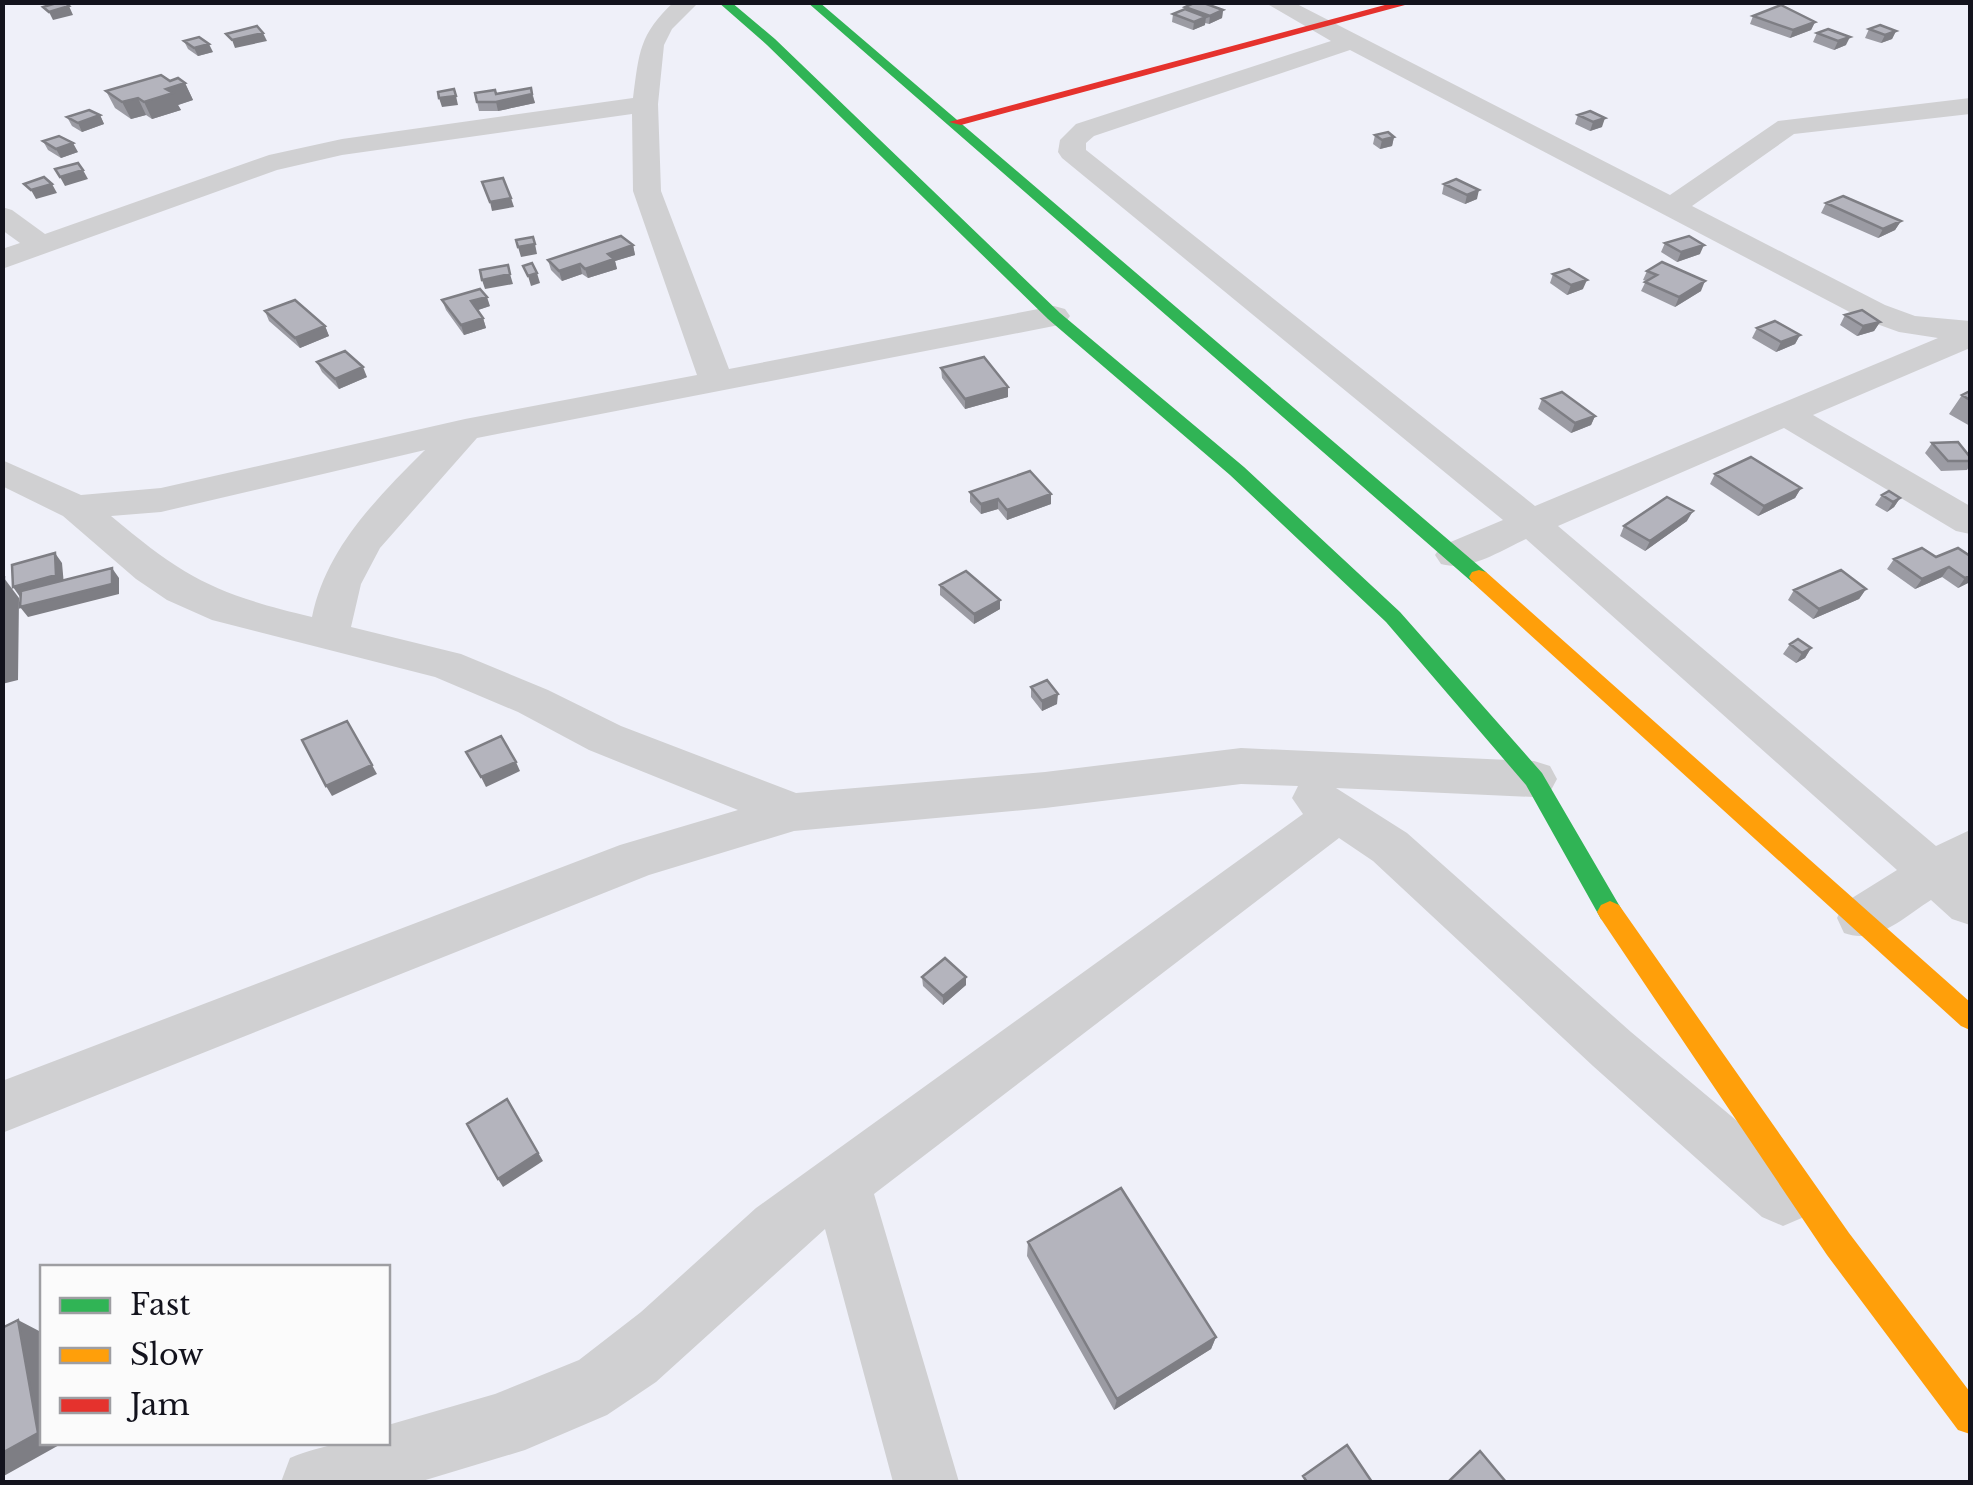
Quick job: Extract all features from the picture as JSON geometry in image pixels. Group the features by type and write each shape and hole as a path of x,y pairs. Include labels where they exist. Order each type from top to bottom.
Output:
{"street":[{"path":"688,2 662,26 652,44 646,104 648,191 717,383"},
{"path":"723,2 812,80 1054,316 1317,542 1393,616 1534,779 1616,922 1838,1244 1970,1418"},
{"path":"812,2 1455,555 1970,1018"},
{"path":"1275,2 1328,23 1892,320 1970,333"},
{"path":"956,122 1411,2"},
{"path":"1328,23 1085,130 1073,140 1072,152 1952,861 1970,904"},
{"path":"2,260 269,164 342,147 646,104"},
{"path":"1672,207 1787,127 1970,106"},
{"path":"2,216 41,245"},
{"path":"76,507 161,500 465,430 1054,316"},
{"path":"1455,555 1790,416 1970,333"},
{"path":"1790,416 1970,522"},
{"path":"328,638 339,588 353,557 374,528 465,430"},
{"path":"2,471 76,507 150,570 181,590 226,610 461,671 605,738 794,812"},
{"path":"2,1107 637,859 794,812 1045,790 1241,766 1534,779"},
{"path":"1241,766 1340,812 1390,847 1612,1049 1838,1244"},
{"path":"314,1482 372,1460 447,1443 521,1420 600,1385 671,1329 797,1210 842,1183 1340,812"},
{"path":"1862,918 1952,861"},
{"path":"842,1183 926,1482"}],"building":[{"path":"60,2 69,6 49,12 43,7"},
{"path":"1196,2 1223,10 1210,16 1185,7"},
{"path":"1781,5 1815,22 1793,30 1753,16"},
{"path":"1185,9 1206,17 1194,22 1173,14"},
{"path":"1880,25 1896,31 1885,35 1869,29"},
{"path":"257,26 263,33 232,40 226,34"},
{"path":"1828,29 1850,37 1838,41 1817,33"},
{"path":"199,37 209,44 194,48 184,41"},
{"path":"161,75 185,83 166,89 173,93 144,102 138,98 122,102 106,91"},
{"path":"531,88 532,94 496,102 477,102 475,93 495,90 496,94"},
{"path":"454,89 456,96 439,98 438,92"},
{"path":"89,110 100,115 78,123 67,117"},
{"path":"1590,111 1605,118 1593,122 1578,115"},
{"path":"1388,132 1394,137 1382,140 1375,135"},
{"path":"59,136 73,143 56,149 43,141"},
{"path":"78,163 83,170 60,177 55,169"},
{"path":"44,177 52,184 31,190 24,184"},
{"path":"503,178 511,198 490,202 482,182"},
{"path":"1456,179 1479,190 1467,195 1444,184"},
{"path":"1843,196 1901,221 1883,229 1826,203"},
{"path":"621,236 633,245 608,254 614,259 585,269 580,264 559,271 548,260"},
{"path":"1689,236 1704,245 1681,252 1665,243"},
{"path":"533,237 535,244 518,247 516,240"},
{"path":"1662,262 1705,281 1679,297 1645,282 1657,275 1647,271"},
{"path":"532,263 537,273 528,276 523,266"},
{"path":"508,265 510,274 482,280 480,270"},
{"path":"1569,269 1587,280 1571,285 1553,274"},
{"path":"480,289 487,297 471,301 483,318 461,325 442,300"},
{"path":"295,300 325,326 295,338 265,311"},
{"path":"1862,310 1880,322 1863,326 1845,315"},
{"path":"1775,321 1800,335 1781,342 1757,328"},
{"path":"345,351 363,367 335,379 317,362"},
{"path":"984,357 1008,387 965,399 941,368"},
{"path":"1562,392 1595,416 1575,423 1542,399"},
{"path":"1958,442 1970,461 1948,461 1932,443"},
{"path":"1751,457 1801,488 1764,506 1715,474"},
{"path":"1030,471 1051,494 1007,510 998,499 981,504 970,492"},
{"path":"1889,491 1900,498 1893,502 1882,495"},
{"path":"1667,497 1693,511 1650,541 1624,526"},
{"path":"1922,548 1936,557 1958,548 1970,556 1970,576 1965,578 1949,567 1922,579 1894,559"},
{"path":"55,553 56,575 13,587 12,565"},
{"path":"112,568 112,584 20,607 21,591"},
{"path":"1841,570 1866,589 1819,609 1794,590"},
{"path":"966,571 1000,600 974,614 940,585"},
{"path":"1798,639 1811,648 1802,653 1790,644"},
{"path":"1047,680 1058,694 1042,701 1031,687"},
{"path":"347,721 372,765 326,786 302,740"},
{"path":"501,736 516,762 481,777 466,752"},
{"path":"945,958 966,977 943,996 922,977"},
{"path":"507,1099 538,1153 498,1179 467,1124"},
{"path":"1121,1188 1216,1337 1117,1399 1028,1242"},
{"path":"18,1320 38,1433 2,1453 2,1328"},
{"path":"1347,1445 1372,1482 1307,1482 1303,1476"},
{"path":"1480,1451 1506,1482 1448,1482"}],"traffic: fast":[{"path":"723,2 771,42 1054,316 1237,471 1393,617 1534,779 1610,912"},
{"path":"812,2 1479,577"}],"traffic: slow":[{"path":"1479,577 1970,1018"},
{"path":"1610,912 1838,1244 1970,1418"}],"traffic: jam":[{"path":"956,122 1411,2"}]}
